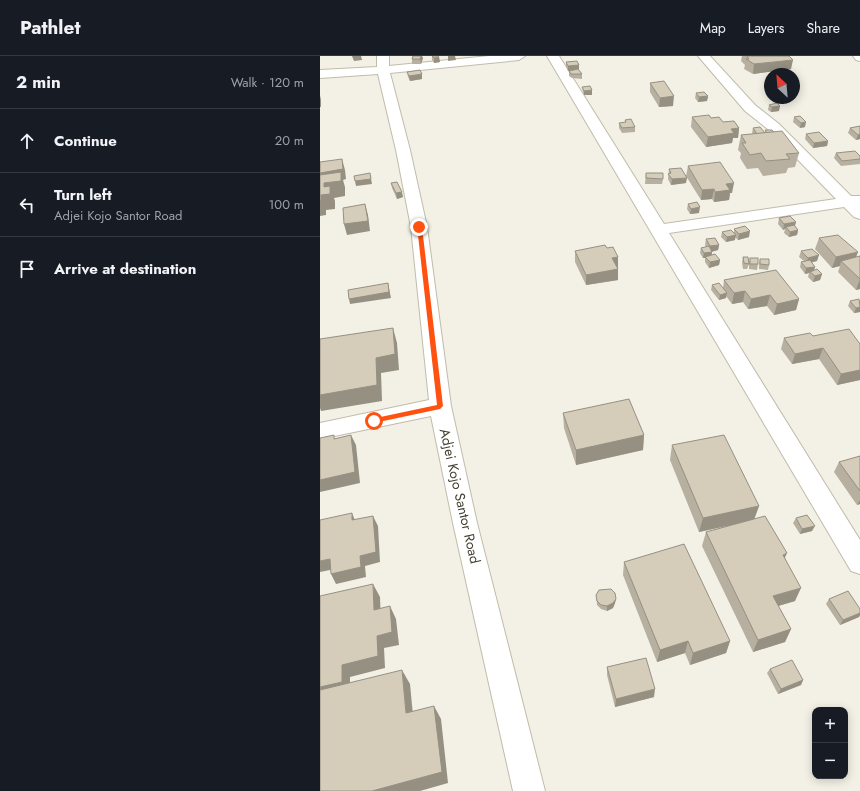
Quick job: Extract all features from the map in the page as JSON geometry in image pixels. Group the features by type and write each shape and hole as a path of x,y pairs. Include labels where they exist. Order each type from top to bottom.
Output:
{"street":[{"path":"320,74 383,63 519,56"},
{"path":"554,56 860,563"},
{"path":"704,56 750,108 774,127 854,200 860,214"},
{"name":"Adjei Kojo Santor Road","path":"383,63 419,227 440,406 466,524 529,791"},
{"path":"659,230 854,200"},
{"path":"320,431 440,406"}],"building":[{"path":"413,56 421,56 420,59 412,59"},
{"path":"747,56 789,56 793,60 754,64 746,59 749,59"},
{"path":"577,61 579,65 568,66 566,62"},
{"path":"578,69 582,74 571,74 569,71"},
{"path":"420,70 422,74 409,76 407,72"},
{"path":"664,81 674,96 660,98 650,83"},
{"path":"590,86 592,90 584,91 582,87"},
{"path":"704,92 708,96 699,97 696,93"},
{"path":"778,104 780,106 772,107 769,105"},
{"path":"709,115 711,118 719,117 723,122 734,121 739,128 731,129 734,133 708,137 692,117"},
{"path":"800,116 806,122 801,123 794,117"},
{"path":"631,119 635,127 622,128 619,123 626,122 625,120"},
{"path":"860,126 860,134 858,135 850,128"},
{"path":"760,127 765,133 757,134 753,128"},
{"path":"765,130 772,130 774,132 767,133"},
{"path":"782,131 799,153 786,154 790,159 766,161 761,153 750,155 742,143 746,143 741,135"},
{"path":"819,132 828,141 814,143 806,134"},
{"path":"855,151 860,156 860,159 842,161 836,153"},
{"path":"342,159 343,169 320,173 320,162"},
{"path":"720,162 734,183 726,184 730,190 715,192 714,189 702,190 688,166"},
{"path":"681,168 687,178 672,179 668,174 671,173 669,169"},
{"path":"341,172 341,181 324,183 324,187 330,186 330,194 321,195 320,201 320,175"},
{"path":"370,173 371,179 355,181 354,176"},
{"path":"646,173 663,173 663,179 646,178"},
{"path":"397,182 402,192 396,193 391,183"},
{"path":"697,202 700,207 691,209 688,204"},
{"path":"365,204 368,221 344,224 343,208"},
{"path":"790,216 796,222 784,224 779,218"},
{"path":"794,225 798,230 790,232 786,227"},
{"path":"745,226 750,231 739,234 734,229"},
{"path":"731,230 736,235 727,237 722,232"},
{"path":"838,235 858,252 836,257 819,238"},
{"path":"715,238 719,245 710,246 706,239"},
{"path":"605,245 607,248 613,247 618,257 612,258 618,269 586,275 575,251"},
{"path":"709,246 712,252 704,253 701,248"},
{"path":"812,249 819,255 808,258 801,251"},
{"path":"715,254 720,260 710,262 705,257"},
{"path":"860,256 860,279 841,261"},
{"path":"743,257 748,257 749,264 744,263"},
{"path":"750,258 758,258 758,264 750,264"},
{"path":"760,259 769,259 769,265 760,264"},
{"path":"810,260 815,267 806,268 801,262"},
{"path":"817,269 822,274 815,276 810,272"},
{"path":"776,270 799,299 777,304 770,295 751,299 745,291 734,293 724,280"},
{"path":"388,283 389,292 349,299 348,290"},
{"path":"719,283 727,293 720,295 712,285"},
{"path":"859,299 860,307 856,308 850,301"},
{"path":"393,328 395,354 376,358 377,385 320,395 320,339"},
{"path":"849,329 860,344 860,370 841,374 823,348 795,354 784,338 810,333 813,336"},
{"path":"629,399 644,435 576,450 563,413"},
{"path":"334,435 334,439 351,435 355,472 320,480 320,438"},
{"path":"724,435 759,506 703,518 672,445"},
{"path":"860,456 860,491 839,462"},
{"path":"352,513 352,520 373,516 376,552 360,556 361,567 331,574 330,559 320,561 320,520"},
{"path":"807,515 815,526 802,529 796,518"},
{"path":"765,516 787,553 783,555 801,588 773,596 791,629 758,640 706,532"},
{"path":"684,544 730,641 693,653 688,641 660,650 624,562"},
{"path":"373,584 374,610 390,606 392,632 377,636 378,656 342,665 342,682 320,687 320,596"},
{"path":"611,589 615,593 616,599 613,603 607,606 601,605 597,601 596,595 599,590"},
{"path":"848,591 860,609 860,613 843,620 829,599"},
{"path":"646,658 655,689 616,699 607,667"},
{"path":"792,660 803,680 781,689 770,669"},
{"path":"402,670 406,713 434,706 442,772 372,791 320,791 320,690"}],"route":[{"path":"374,421 440,406 419,227"}]}
